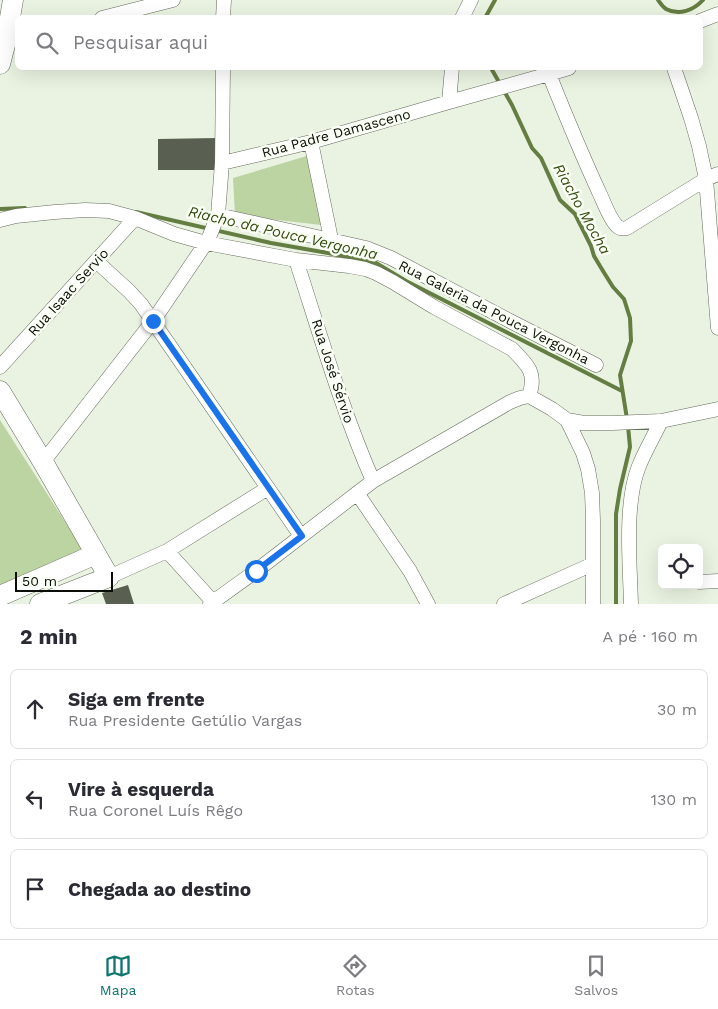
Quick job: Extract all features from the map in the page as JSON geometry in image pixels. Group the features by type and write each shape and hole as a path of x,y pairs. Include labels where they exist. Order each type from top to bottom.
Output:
{"main road":[{"path":"0,64 12,39 13,0"},
{"path":"0,391 109,576 46,603"},
{"path":"0,596 96,554"}],"street":[{"path":"114,15 173,0"},
{"path":"223,15 224,0"},
{"path":"464,15 471,0"},
{"path":"703,20 718,14"},
{"path":"43,462 153,321 207,242 216,219 222,163 223,70"},
{"path":"449,102 452,70"},
{"path":"563,70 550,74 586,164 615,224 622,229 627,228 712,177"},
{"path":"675,70 692,118 699,146 712,177 718,328"},
{"name":"Rua Padre Damasceno","path":"222,163 311,142 550,74"},
{"path":"311,142 331,239"},
{"name":"Rua Galeria da Pouca Vergonha","path":"0,220 16,216 55,212 109,211 135,218 174,234 207,242 296,260 349,266 376,273 512,349 523,359 533,378 529,396"},
{"name":"Rua Isaac Servio","path":"0,367 135,218"},
{"name":"Rua Galeria da Pouca Vergonha","path":"216,219 331,239 366,248 391,258 596,365"},
{"name":"Rua José Sérvio","path":"296,260 346,413 373,481"},
{"path":"96,261 141,304 302,536"},
{"path":"167,551 213,603 373,481 520,398 529,396 567,420 584,423 612,424 661,421 718,409"},
{"path":"567,420 583,453 592,493 593,604"},
{"path":"631,604 630,513 633,490 639,466 661,421"},
{"path":"109,576 167,551 268,488"},
{"path":"357,493 410,571 428,604"},
{"path":"504,604 593,564"},
{"path":"40,580 46,603"},
{"path":"703,582 718,581"}],"green space":[{"path":"310,155 321,225 235,215 233,178"},
{"path":"0,420 85,553 0,593"}],"building":[{"path":"217,138 217,170 158,170 158,139"},
{"path":"128,585 134,604 106,604 102,593"}],"waterway":[{"name":"Riacho Mocha","path":"487,15 495,0"},
{"name":"Riacho Mocha","path":"658,0 666,9 676,12 691,9 703,0"},
{"name":"Riacho Mocha","path":"492,70 512,105 532,148 541,158 560,200 575,214 594,256 613,287 624,299 630,318 631,341 620,375 627,419"},
{"name":"Riacho da Pouca Vergonha","path":"0,209 25,208"},
{"name":"Riacho da Pouca Vergonha","path":"136,212 271,243 376,263 406,281 622,391"},
{"name":"Riacho Mocha","path":"616,604 616,514 630,447 628,426"}],"route":[{"path":"153,321 302,536 256,571"}]}
